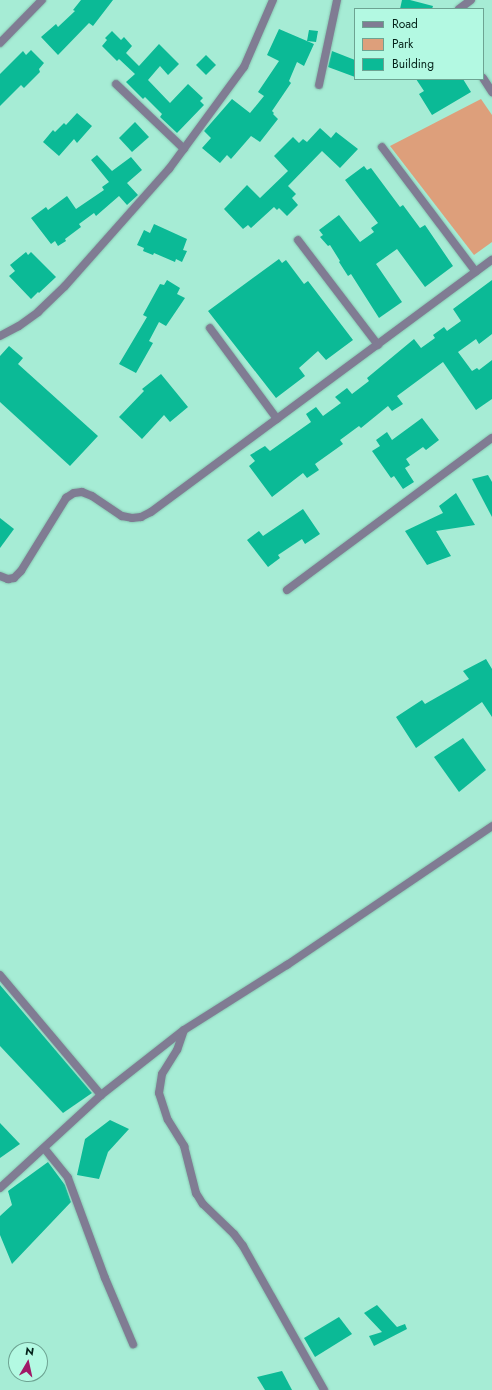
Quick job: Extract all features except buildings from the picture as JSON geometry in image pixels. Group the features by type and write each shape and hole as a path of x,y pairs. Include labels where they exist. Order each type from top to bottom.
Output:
{"street":[{"path":"0,43 42,0"},
{"path":"0,336 19,326 38,312 65,286 169,170 244,66 273,0"},
{"path":"319,85 337,0"},
{"path":"460,8 471,0"},
{"path":"484,80 492,92"},
{"path":"116,84 184,149"},
{"path":"382,147 476,272"},
{"path":"298,240 378,345"},
{"path":"0,576 8,579 14,578 21,571 66,498 74,493 82,492 92,496 122,516 132,518 141,517 178,494 276,419 492,260"},
{"path":"210,328 276,419"},
{"path":"287,590 492,438"},
{"path":"0,1188 101,1095 184,1030 287,965 492,826"},
{"path":"0,975 101,1095"},
{"path":"184,1030 177,1050 162,1074 159,1093 168,1120 184,1146 196,1193 203,1204 234,1234 243,1246 324,1390"},
{"path":"44,1148 68,1178 74,1191 105,1278 133,1344"}],"green space":[{"path":"481,99 492,115 492,242 474,255 390,146"}]}
